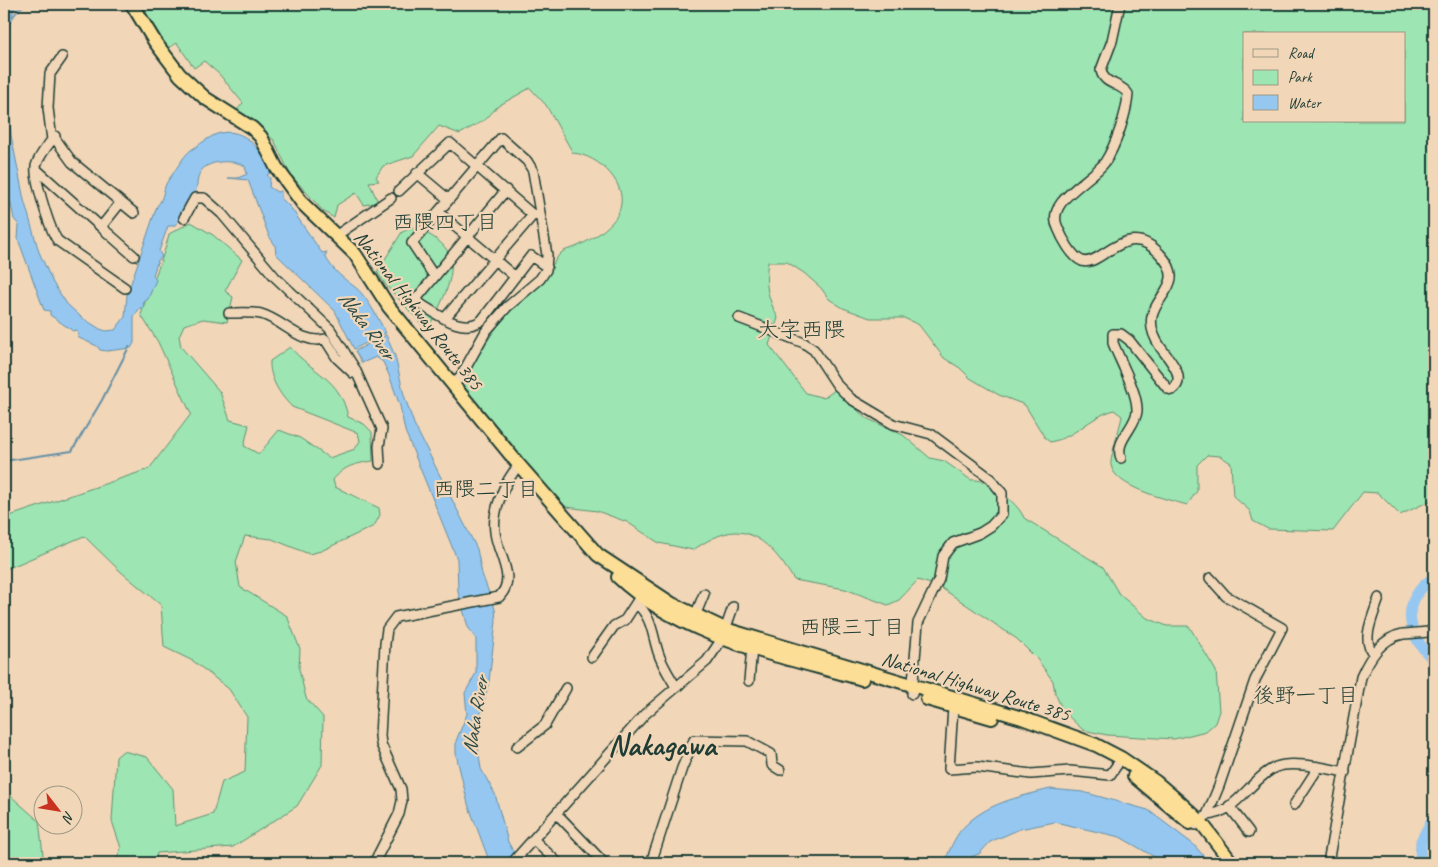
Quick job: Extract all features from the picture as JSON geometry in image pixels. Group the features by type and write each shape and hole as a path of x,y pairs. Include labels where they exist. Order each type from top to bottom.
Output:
{"highway":[{"name":"National Highway Route 385","path":"132,4 155,42 180,75 205,98 257,133 293,192 355,254 389,306 519,465 598,555 641,595 668,613 724,634 913,691 953,707 1061,739 1117,765 1200,821 1223,863"},
{"name":"National Highway Route 385","path":"641,595 695,616 752,648 1022,718 1096,746 1121,758 1156,782 1200,821 1232,863"}],"street":[{"path":"1120,4 1112,42 1101,70 1107,80 1128,94 1117,136 1105,162 1058,205 1055,216 1058,229 1076,257 1080,260 1089,262 1119,243 1133,241 1152,246 1166,260 1171,270 1170,285 1153,310 1150,326 1156,340 1177,371 1179,378 1176,387 1168,389 1129,340 1122,334 1116,332 1113,334 1113,343 1137,407 1135,419 1120,446 1121,458"},
{"path":"62,58 50,74 48,108 54,137 72,162 134,213"},
{"path":"54,137 40,157 36,170 54,236 124,288"},
{"path":"434,276 412,243 501,138 531,166 536,215 547,267 540,279 507,307 486,331 460,378 453,384"},
{"path":"399,191 450,143 536,215"},
{"path":"36,170 134,256"},
{"path":"417,174 448,199"},
{"path":"506,190 417,298 420,304 461,326 477,323 531,256 547,267"},
{"path":"184,218 195,198 204,198 222,214 275,277 330,329 359,378 382,429 379,446 380,464"},
{"path":"337,235 391,198"},
{"path":"101,227 121,202"},
{"path":"438,212 514,276"},
{"path":"445,318 494,260 536,215"},
{"path":"229,313 260,314 289,328 303,338 319,341 325,339 337,358 359,378"},
{"path":"739,318 809,346 851,399 893,424 922,430 942,440 990,478 1002,493 1002,514 991,526 980,533 953,543 943,556 939,579 918,623 913,691"},
{"path":"374,863 399,814 402,801 401,789 381,744 387,629 396,617 456,603 499,597 506,590 508,581 498,547 495,520 504,491 519,465"},
{"path":"1200,821 1219,786 1255,680 1282,628 1226,596 1210,578"},
{"path":"695,616 704,594"},
{"path":"592,657 614,626 625,620 641,595"},
{"path":"641,595 644,610 651,624 664,668 676,687"},
{"path":"1374,654 1369,649 1367,640 1379,598"},
{"path":"512,863 645,714 707,661 724,634 734,607"},
{"path":"1328,863 1346,772 1361,677 1374,654 1391,638 1434,631"},
{"path":"749,680 752,648"},
{"path":"517,747 546,725 566,688"},
{"path":"953,707 949,769 977,766 1031,774 1070,771 1110,775 1117,765"},
{"path":"651,863 682,768 694,740 746,741 771,754 772,765 780,770"},
{"path":"1200,821 1221,813 1276,767 1291,765 1346,772"},
{"path":"1294,806 1318,768"},
{"path":"1229,806 1249,832"},
{"path":"557,814 604,863"},
{"path":"534,840 558,863"}],"green space":[{"path":"139,4 1434,4 1434,499 1400,515 1378,493 1363,492 1333,531 1268,529 1253,521 1250,511 1233,496 1231,463 1220,456 1207,455 1197,465 1197,491 1187,505 1155,496 1122,480 1115,473 1111,465 1122,416 1114,410 1097,417 1059,440 1050,442 1045,438 1025,405 999,395 970,378 960,368 944,358 919,325 904,318 870,318 843,308 829,299 821,288 804,273 787,262 768,262 766,277 768,291 778,318 769,345 806,393 824,398 835,390 866,418 903,435 930,458 944,461 971,480 978,480 1002,493 1016,506 1024,518 1103,567 1119,594 1147,618 1167,626 1189,626 1216,671 1219,711 1215,723 1206,731 1174,739 1107,735 1083,730 1063,711 1055,693 1053,681 1037,659 1017,639 940,587 918,580 899,600 888,605 845,589 794,580 784,564 770,548 763,542 745,533 730,532 708,541 693,550 659,543 627,522 597,511 559,506 462,389 483,348 500,323 529,288 549,270 562,252 585,242 610,225 618,214 621,203 617,182 610,173 593,159 573,153 546,105 530,88 498,106 486,119 460,134 439,126 413,156 383,166 376,177 379,181 369,182 378,202 364,205 356,193 337,205 334,218 323,211 290,174 274,140 237,110 243,103 219,74 204,61 194,68 177,43 168,48"},
{"path":"191,222 213,235 242,260 225,291 233,297 227,322 203,319 184,325 179,336 181,347 220,392 230,420 249,425 244,446 259,454 279,430 300,438 329,458 355,449 360,441 358,433 292,407 283,397 273,380 270,361 290,347 332,384 339,393 348,417 364,424 372,432 373,461 351,466 342,471 333,480 335,487 379,508 380,515 374,526 321,551 309,554 272,539 245,536 236,562 240,587 287,616 300,649 299,669 306,698 323,717 322,765 297,806 233,847 157,853 155,863 115,863 121,848 112,821 116,757 123,751 147,757 173,789 175,826 213,814 222,782 245,772 247,717 229,689 193,661 164,647 161,605 120,571 84,536 4,570 4,518 149,469 191,414 158,342 141,315 169,234"},
{"path":"414,227 441,243 448,252 451,261 451,271 446,292 427,330 385,284 377,272 402,232"},
{"path":"4,790 32,815 32,834 41,834 44,863 4,863"}],"water":[{"name":"Naka River","path":"10,4 15,4 12,17 22,4 26,4 13,18 5,36 11,135 24,200 39,252 53,283 67,304 81,317 100,329 106,331 115,330 125,317 127,295 167,182 191,150 214,135 227,132 245,137 258,149 272,172 267,175 270,178 269,187 277,192 281,191 281,198 291,208 322,253 327,252 325,256 335,270 364,296 386,333 372,340 369,336 367,337 368,342 354,349 335,311 276,254 275,245 269,236 248,180 228,178 238,178 247,174 245,166 233,162 218,162 205,167 200,172 195,193 185,204 180,218 174,226 168,226 159,251 162,257 158,260 153,275 156,280 148,299 143,303 144,308 140,308 134,316 134,343 131,348 100,350 97,346 79,338 77,330 73,331 50,315 50,311 44,310 18,239 19,225 14,219 4,171 4,25"},
{"name":"Naka River","path":"386,335 395,356 404,395 414,424 477,549 482,574 495,609 496,621 489,681 476,733 481,769 495,794 508,842 520,863 490,863 468,804 456,754 456,741 467,714 465,693 476,673 476,639 468,627 458,592 457,559 405,431 400,406 389,375 383,362 376,357 362,363 355,351"},
{"path":"1050,789 1083,792 1148,810 1193,844 1210,863 1165,863 1120,837 1055,822 1020,829 990,842 979,854 973,856 969,863 944,863 959,833 971,820 981,813 1003,802"}],"waterway":[{"path":"4,461 72,451 102,400 129,347"},
{"path":"1434,579 1424,585 1419,591 1411,610 1412,628 1416,637 1434,660"},
{"path":"1420,863 1421,841 1434,816"}],"district":[{"name":"西隈四丁目","path":"445,222"},
{"name":"大字西隈","path":"801,329"},
{"name":"西隈二丁目","path":"486,489"},
{"name":"西隈三丁目","path":"852,627"},
{"name":"後野一丁目","path":"1306,695"},
{"name":"Nakagawa","path":"662,745"}]}
